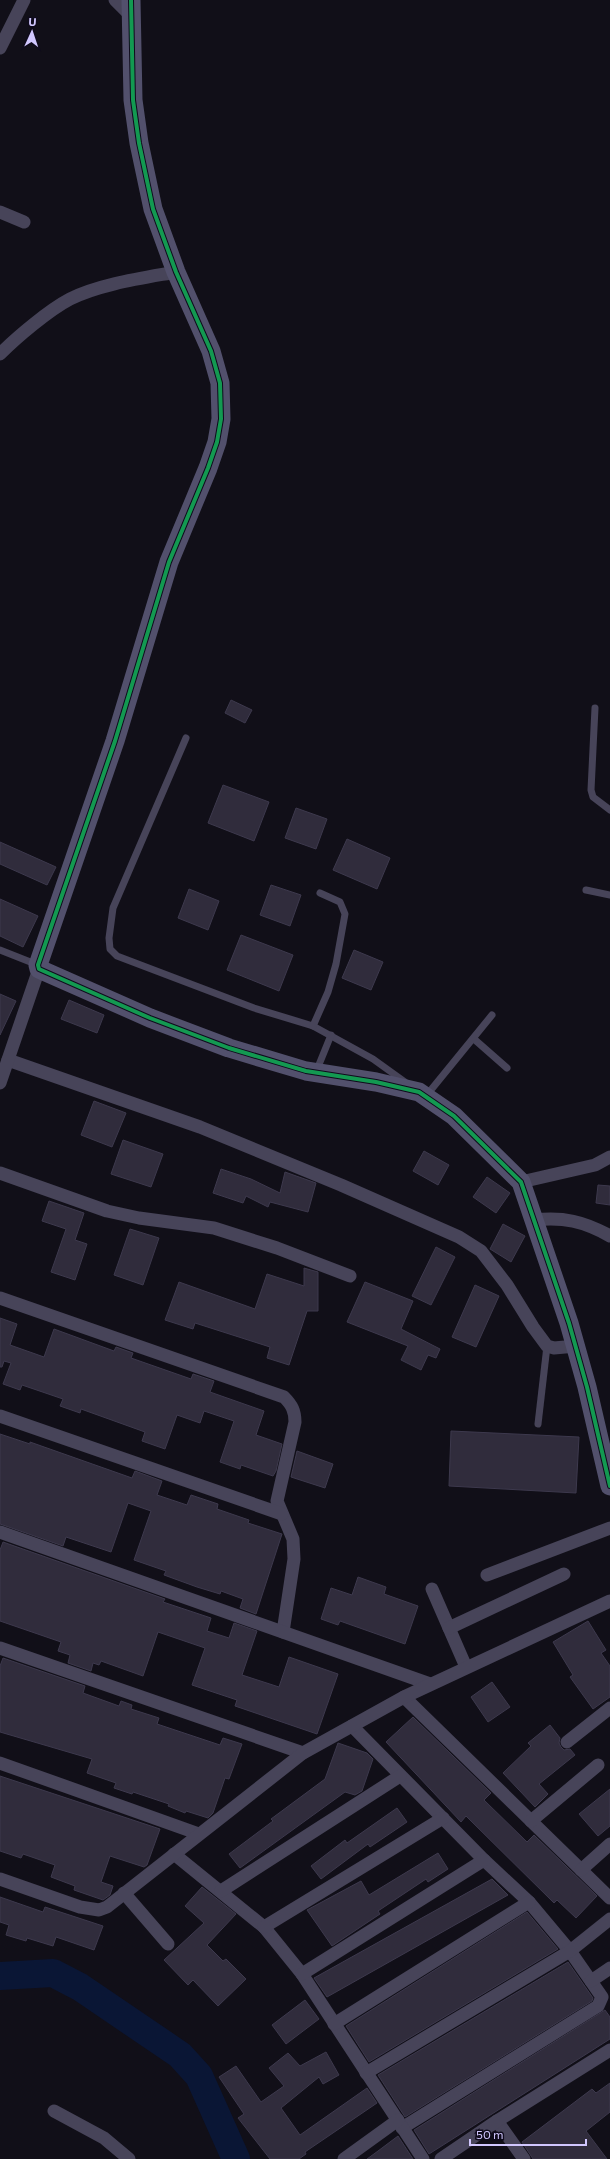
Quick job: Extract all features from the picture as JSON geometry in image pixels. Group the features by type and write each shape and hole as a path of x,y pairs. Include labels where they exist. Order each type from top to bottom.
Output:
{"street":[{"path":"0,48 24,0"},
{"path":"0,1083 115,741 169,562 217,442 221,419 220,383 211,351 176,272 153,209 139,143 133,100 131,8 115,0"},
{"path":"0,212 24,222"},
{"path":"0,354 30,327 69,299 139,279 176,272"},
{"path":"39,967 150,1018 230,1048 316,1073 376,1082 422,1094 454,1116 521,1182 576,1346 610,1486"},
{"path":"8,1060 200,1127 340,1184 459,1237 481,1251 507,1285 533,1327 547,1346 554,1348 576,1346"},
{"path":"521,1182 595,1165 610,1157"},
{"path":"0,1173 107,1211 139,1218 214,1228 277,1248 350,1276"},
{"path":"534,1220 557,1218 589,1225 610,1236"},
{"path":"0,1298 284,1397 295,1412 295,1422 277,1501 293,1539 294,1559 283,1632"},
{"path":"0,1416 282,1514"},
{"path":"488,1575 610,1528"},
{"path":"0,1532 430,1684"},
{"path":"449,1628 564,1574"},
{"path":"432,1589 466,1667"},
{"path":"0,1879 93,1910 99,1910 124,1893 303,1753 430,1684 610,1601"},
{"path":"0,1648 303,1753"},
{"path":"404,1697 610,1898"},
{"path":"566,1742 610,1708"},
{"path":"344,2159 598,2006 602,1997 570,1951 529,1902 484,1860 352,1726"},
{"path":"0,1763 199,1834"},
{"path":"531,1821 598,1764"},
{"path":"220,1892 400,1776"},
{"path":"264,1927 443,1818"},
{"path":"581,1870 610,1844"},
{"path":"174,1854 264,1927 302,1974 423,2159"},
{"path":"302,1974 484,1860"},
{"path":"124,1893 168,1944"},
{"path":"334,2024 529,1902"},
{"path":"366,2073 570,1951 610,1919"},
{"path":"591,1981 610,1968"},
{"path":"441,2159 497,2121 610,2050"},
{"path":"54,2111 104,2138 129,2159"},
{"path":"497,2121 524,2159"}],"lane":[{"path":"595,708 591,790 593,797 610,810"},
{"path":"186,738 113,908 109,938 110,949 116,956 254,1008 313,1026 373,1059 422,1094 474,1039 492,1015"},
{"path":"586,890 610,895"},
{"path":"313,1026 328,992 336,964 345,914 340,902 320,893"},
{"path":"0,950 39,967"},
{"path":"316,1073 331,1036"},
{"path":"474,1039 507,1068"},
{"path":"538,1424 547,1346"}],"building":[{"path":"231,700 252,710 245,723 225,713"},
{"path":"223,785 269,802 254,841 208,823"},
{"path":"296,808 327,819 316,849 285,838"},
{"path":"347,839 390,858 377,889 333,870"},
{"path":"0,842 56,867 47,885 0,864"},
{"path":"271,885 301,895 290,926 260,915"},
{"path":"189,889 219,901 208,930 178,918"},
{"path":"0,899 38,916 23,947 0,936"},
{"path":"241,935 293,955 279,991 227,970"},
{"path":"354,950 383,962 371,990 342,978"},
{"path":"0,994 16,1001 0,1035"},
{"path":"69,1000 104,1015 97,1033 61,1019"},
{"path":"94,1101 126,1113 112,1147 81,1135"},
{"path":"123,1140 163,1154 151,1187 111,1174"},
{"path":"424,1151 449,1165 438,1185 413,1171"},
{"path":"221,1169 251,1179 280,1193 285,1172 316,1183 308,1212 270,1202 268,1207 246,1196 243,1203 213,1193"},
{"path":"487,1177 510,1193 496,1213 473,1197"},
{"path":"598,1185 610,1186 610,1205 596,1203"},
{"path":"49,1201 84,1213 75,1240 87,1244 75,1280 51,1272 66,1229 42,1221"},
{"path":"503,1224 525,1236 511,1262 490,1249"},
{"path":"130,1229 159,1238 143,1285 114,1275"},
{"path":"436,1247 455,1257 431,1305 412,1296"},
{"path":"304,1268 318,1272 318,1311 307,1311 289,1365 267,1358 270,1347 195,1323 193,1329 165,1320 179,1282 255,1309 267,1274 304,1286"},
{"path":"365,1282 413,1301 401,1329 440,1349 436,1358 428,1355 421,1370 401,1360 408,1346 347,1322"},
{"path":"475,1285 499,1296 476,1347 452,1337"},
{"path":"0,1318 17,1324 10,1345 44,1357 54,1329 114,1351 116,1347 133,1353 131,1358 191,1379 193,1374 214,1381 210,1392 264,1411 256,1435 282,1444 276,1471 273,1476 241,1465 240,1469 220,1462 234,1421 204,1411 200,1423 177,1415 165,1449 142,1441 145,1432 81,1409 80,1413 60,1406 63,1399 22,1385 20,1390 3,1384 11,1363 4,1361 2,1367 0,1367"},
{"path":"451,1431 579,1437 576,1493 449,1486"},
{"path":"0,1434 30,1444 30,1442 132,1478 135,1471 162,1481 157,1495 187,1505 191,1495 218,1504 217,1509 249,1520 248,1523 282,1534 256,1614 240,1608 243,1599 221,1591 220,1594 197,1587 164,1575 166,1571 134,1560 151,1511 128,1503 111,1552 66,1537 63,1546 0,1524"},
{"path":"297,1451 333,1464 325,1488 291,1477"},
{"path":"3,1542 165,1599 163,1602 211,1618 207,1631 229,1638 234,1623 257,1631 242,1675 279,1687 289,1657 338,1674 317,1734 235,1706 237,1700 192,1685 205,1648 158,1632 143,1676 101,1661 99,1665 93,1663 91,1671 68,1663 70,1655 58,1651 61,1642 0,1621 0,1550"},
{"path":"358,1577 386,1587 384,1594 418,1606 405,1644 340,1621 338,1625 321,1619 331,1588 352,1595"},
{"path":"588,1621 606,1650 601,1653 610,1666 610,1697 593,1709 570,1677 573,1675 553,1642"},
{"path":"3,1658 85,1686 83,1693 119,1706 121,1701 132,1705 131,1709 159,1718 157,1724 220,1745 223,1738 242,1744 229,1779 225,1778 213,1813 208,1818 186,1811 185,1813 168,1806 169,1804 133,1792 132,1794 114,1788 116,1783 87,1773 92,1759 0,1732 0,1666"},
{"path":"492,1682 510,1707 488,1722 471,1697"},
{"path":"413,1717 491,1793 484,1800 527,1842 534,1835 597,1896 576,1918 557,1900 554,1903 466,1816 461,1822 386,1742"},
{"path":"550,1725 560,1738 559,1743 561,1747 564,1750 570,1749 575,1755 539,1784 548,1794 535,1807 503,1773 531,1746 528,1743"},
{"path":"338,1743 367,1753 373,1759 362,1791 355,1795 345,1792 240,1868 229,1854 273,1821 271,1819 325,1779"},
{"path":"0,1776 160,1829 147,1865 144,1867 110,1856 101,1882 113,1886 110,1895 103,1900 74,1890 75,1886 51,1877 55,1865 23,1854 21,1858 0,1851"},
{"path":"610,1789 610,1826 598,1836 579,1814"},
{"path":"397,1808 407,1822 370,1847 368,1844 321,1879 311,1866 345,1840 347,1843"},
{"path":"438,1853 448,1869 428,1882 426,1879 378,1911 380,1914 332,1946 307,1910 361,1881 369,1895"},
{"path":"492,1879 508,1895 327,1997 314,1978"},
{"path":"202,1887 236,1914 207,1945 223,1961 226,1959 246,1979 218,2006 193,1980 188,1985 164,1960 204,1923 185,1906"},
{"path":"0,1897 43,1912 45,1907 103,1926 94,1950 56,1937 53,1946 27,1938 26,1941 6,1935 9,1925 0,1922"},
{"path":"527,1912 558,1949 369,2062 346,2026"},
{"path":"568,1962 593,1998 592,2001 405,2117 378,2075"},
{"path":"305,2000 319,2019 286,2044 272,2025"},
{"path":"605,2010 610,2017 610,2039 429,2154 414,2130"},
{"path":"326,2052 339,2075 323,2084 319,2077 281,2108 300,2135 367,2088 377,2103 305,2152 306,2154 299,2159 270,2159 238,2118 244,2114 219,2077 236,2066 261,2102 284,2086 269,2068 288,2053 300,2066"},
{"path":"610,2083 610,2112 586,2131 607,2159 533,2159 522,2142 592,2089 596,2093"},
{"path":"398,2136 413,2159 367,2159 378,2151"}],"waterway":[{"path":"0,1976 53,1973 80,1987 180,2055 199,2076 236,2159"}],"cycle path":[{"path":"131,0 133,100 139,143 153,209 176,272 211,351 220,383 221,419 217,442 208,468 169,562 115,741 38,965 39,969 150,1018 229,1048 306,1071 376,1082 419,1092 454,1116 521,1182 569,1323 587,1387 610,1486"}]}
